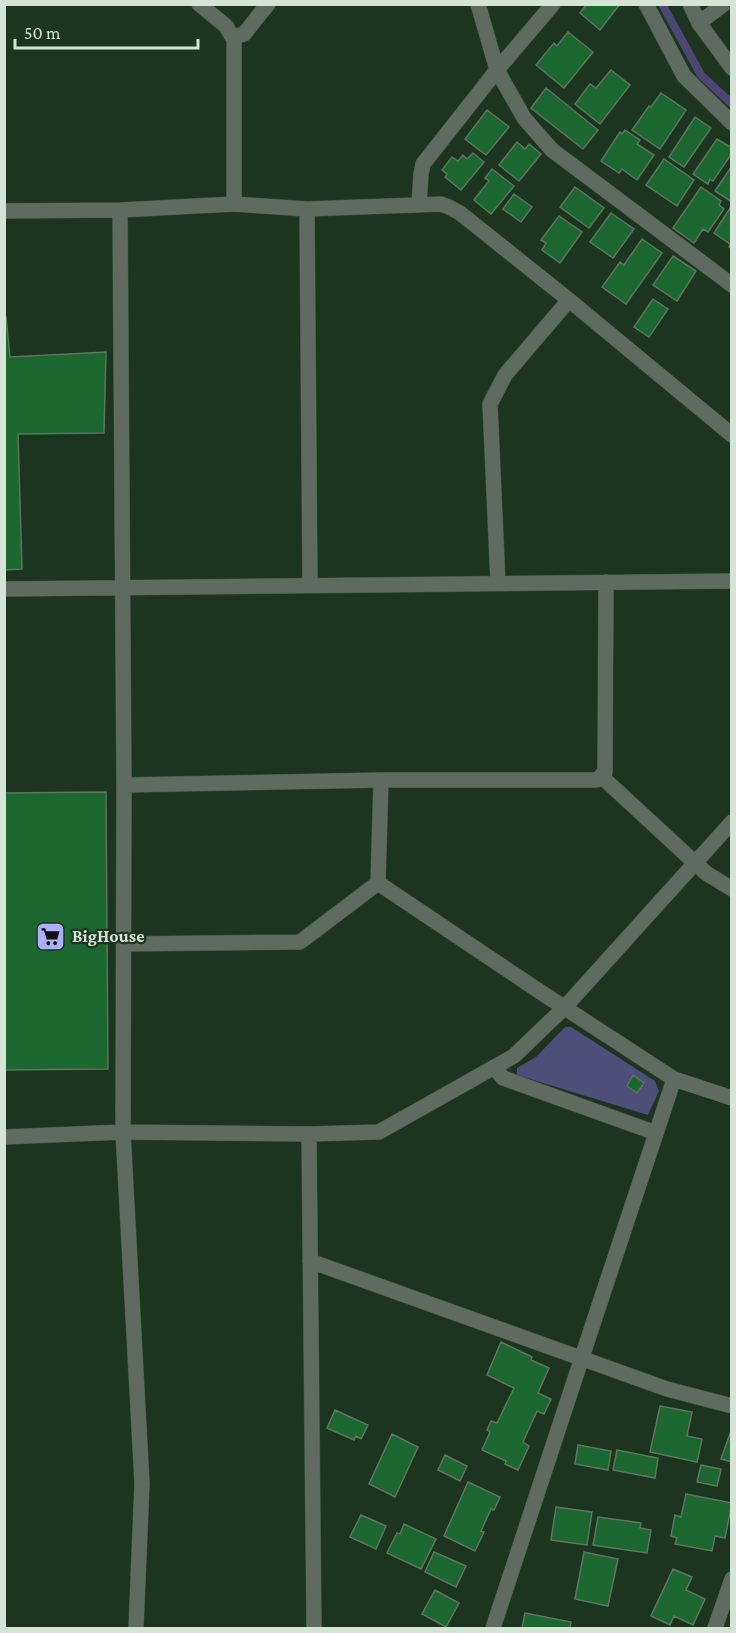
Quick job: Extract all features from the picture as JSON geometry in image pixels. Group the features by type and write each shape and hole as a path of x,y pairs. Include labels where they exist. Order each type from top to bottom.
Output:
{"street":[{"path":"199,4 226,26 233,37 234,204"},
{"path":"233,37 244,34 268,4"},
{"path":"478,4 497,70 524,118 552,150 731,285"},
{"path":"419,205 420,174 423,164 497,70 554,4"},
{"path":"646,4 684,76 732,123"},
{"path":"690,4 699,23 732,68"},
{"path":"699,23 724,4"},
{"path":"4,211 120,210 234,204 307,209 441,204 460,213 731,434"},
{"path":"307,209 310,585"},
{"path":"120,210 124,785 123,1132 142,1483 136,1629"},
{"path":"498,583 490,404 505,375 569,300"},
{"path":"4,589 732,581"},
{"path":"124,785 381,780 597,780 605,771 606,582"},
{"path":"601,776 706,873 732,889"},
{"path":"378,883 381,780"},
{"path":"4,1137 123,1132 309,1134 379,1132 514,1056 565,1007 732,822"},
{"path":"124,944 300,942 378,883"},
{"path":"378,883 674,1079 732,1098"},
{"path":"494,1067 503,1077 656,1133"},
{"path":"494,1629 674,1079"},
{"path":"309,1134 314,1629"},
{"path":"310,1261 668,1389 732,1406"},
{"path":"715,1629 732,1579"}],"shaded area":[{"path":"565,1027 571,1027 655,1081 659,1091 648,1115 517,1075 517,1068 536,1057"}],"building":[{"path":"587,4 620,4 600,30 580,13"},
{"path":"568,32 593,52 564,88 536,65 554,43 557,46"},
{"path":"611,70 630,85 600,124 575,104 590,84 596,88"},
{"path":"546,88 598,130 583,149 531,108"},
{"path":"661,93 686,110 660,149 632,130"},
{"path":"487,110 509,127 486,155 465,139"},
{"path":"695,117 711,128 684,167 669,157"},
{"path":"625,130 640,140 637,144 654,155 637,180 622,169 619,173 601,161 620,132 622,134"},
{"path":"717,139 732,148 732,153 713,181 710,179 708,184 693,174"},
{"path":"517,142 525,149 529,144 541,154 519,181 499,165"},
{"path":"473,153 484,162 461,190 445,177 447,174 442,170 452,157 458,161 463,155 467,159"},
{"path":"664,159 694,180 677,206 646,185"},
{"path":"732,166 732,202 715,191"},
{"path":"492,169 514,186 491,214 474,200 489,181 485,178"},
{"path":"575,187 604,208 589,228 560,207"},
{"path":"701,187 721,201 719,205 724,209 708,232 703,229 694,243 673,228"},
{"path":"514,194 532,207 521,222 503,209"},
{"path":"730,208 732,209 732,249 729,247 730,244 714,233"},
{"path":"611,213 634,229 613,258 590,242"},
{"path":"559,216 582,232 560,263 542,250 546,243 541,240"},
{"path":"642,239 662,253 626,304 602,287 620,262 624,265"},
{"path":"673,256 696,271 677,301 653,285"},
{"path":"653,299 668,309 649,337 634,327"},
{"path":"4,317 6,317 10,357 106,352 104,433 18,434 22,569 4,570"},
{"path":"106,792 108,1069 4,1070 4,793"},
{"path":"633,1075 644,1083 637,1093 627,1086"},
{"path":"501,1342 549,1368 538,1393 551,1399 544,1414 537,1411 523,1442 529,1446 518,1470 505,1464 506,1461 482,1450 490,1432 487,1430 491,1421 497,1423 514,1388 487,1375"},
{"path":"660,1406 692,1412 687,1436 702,1439 697,1462 650,1452"},
{"path":"335,1410 368,1425 361,1439 356,1436 354,1440 327,1428"},
{"path":"732,1428 732,1462 721,1459"},
{"path":"392,1434 418,1447 395,1497 369,1484"},
{"path":"578,1445 611,1451 608,1470 575,1464"},
{"path":"617,1450 658,1458 655,1478 613,1470"},
{"path":"445,1455 467,1466 460,1481 438,1470"},
{"path":"701,1465 721,1469 717,1486 697,1482"},
{"path":"468,1482 500,1497 494,1510 491,1509 475,1551 444,1536"},
{"path":"686,1494 732,1503 725,1538 715,1536 712,1551 675,1544 677,1538 671,1536 675,1515 681,1517"},
{"path":"556,1507 592,1512 587,1545 551,1540"},
{"path":"361,1515 386,1526 376,1549 350,1537"},
{"path":"598,1517 641,1523 640,1528 651,1530 647,1553 593,1545"},
{"path":"404,1524 436,1539 421,1569 387,1553"},
{"path":"434,1552 466,1566 456,1587 425,1572"},
{"path":"584,1552 618,1559 608,1606 575,1599"},
{"path":"673,1569 692,1577 686,1590 705,1599 693,1625 674,1616 670,1625 651,1616"},
{"path":"435,1590 459,1603 446,1627 422,1614"},
{"path":"525,1613 571,1622 570,1628 522,1628"}],"waterway":[{"path":"662,4 701,75 732,104"}],"place":[{"name":"BigHouse","path":"51,936"}]}
